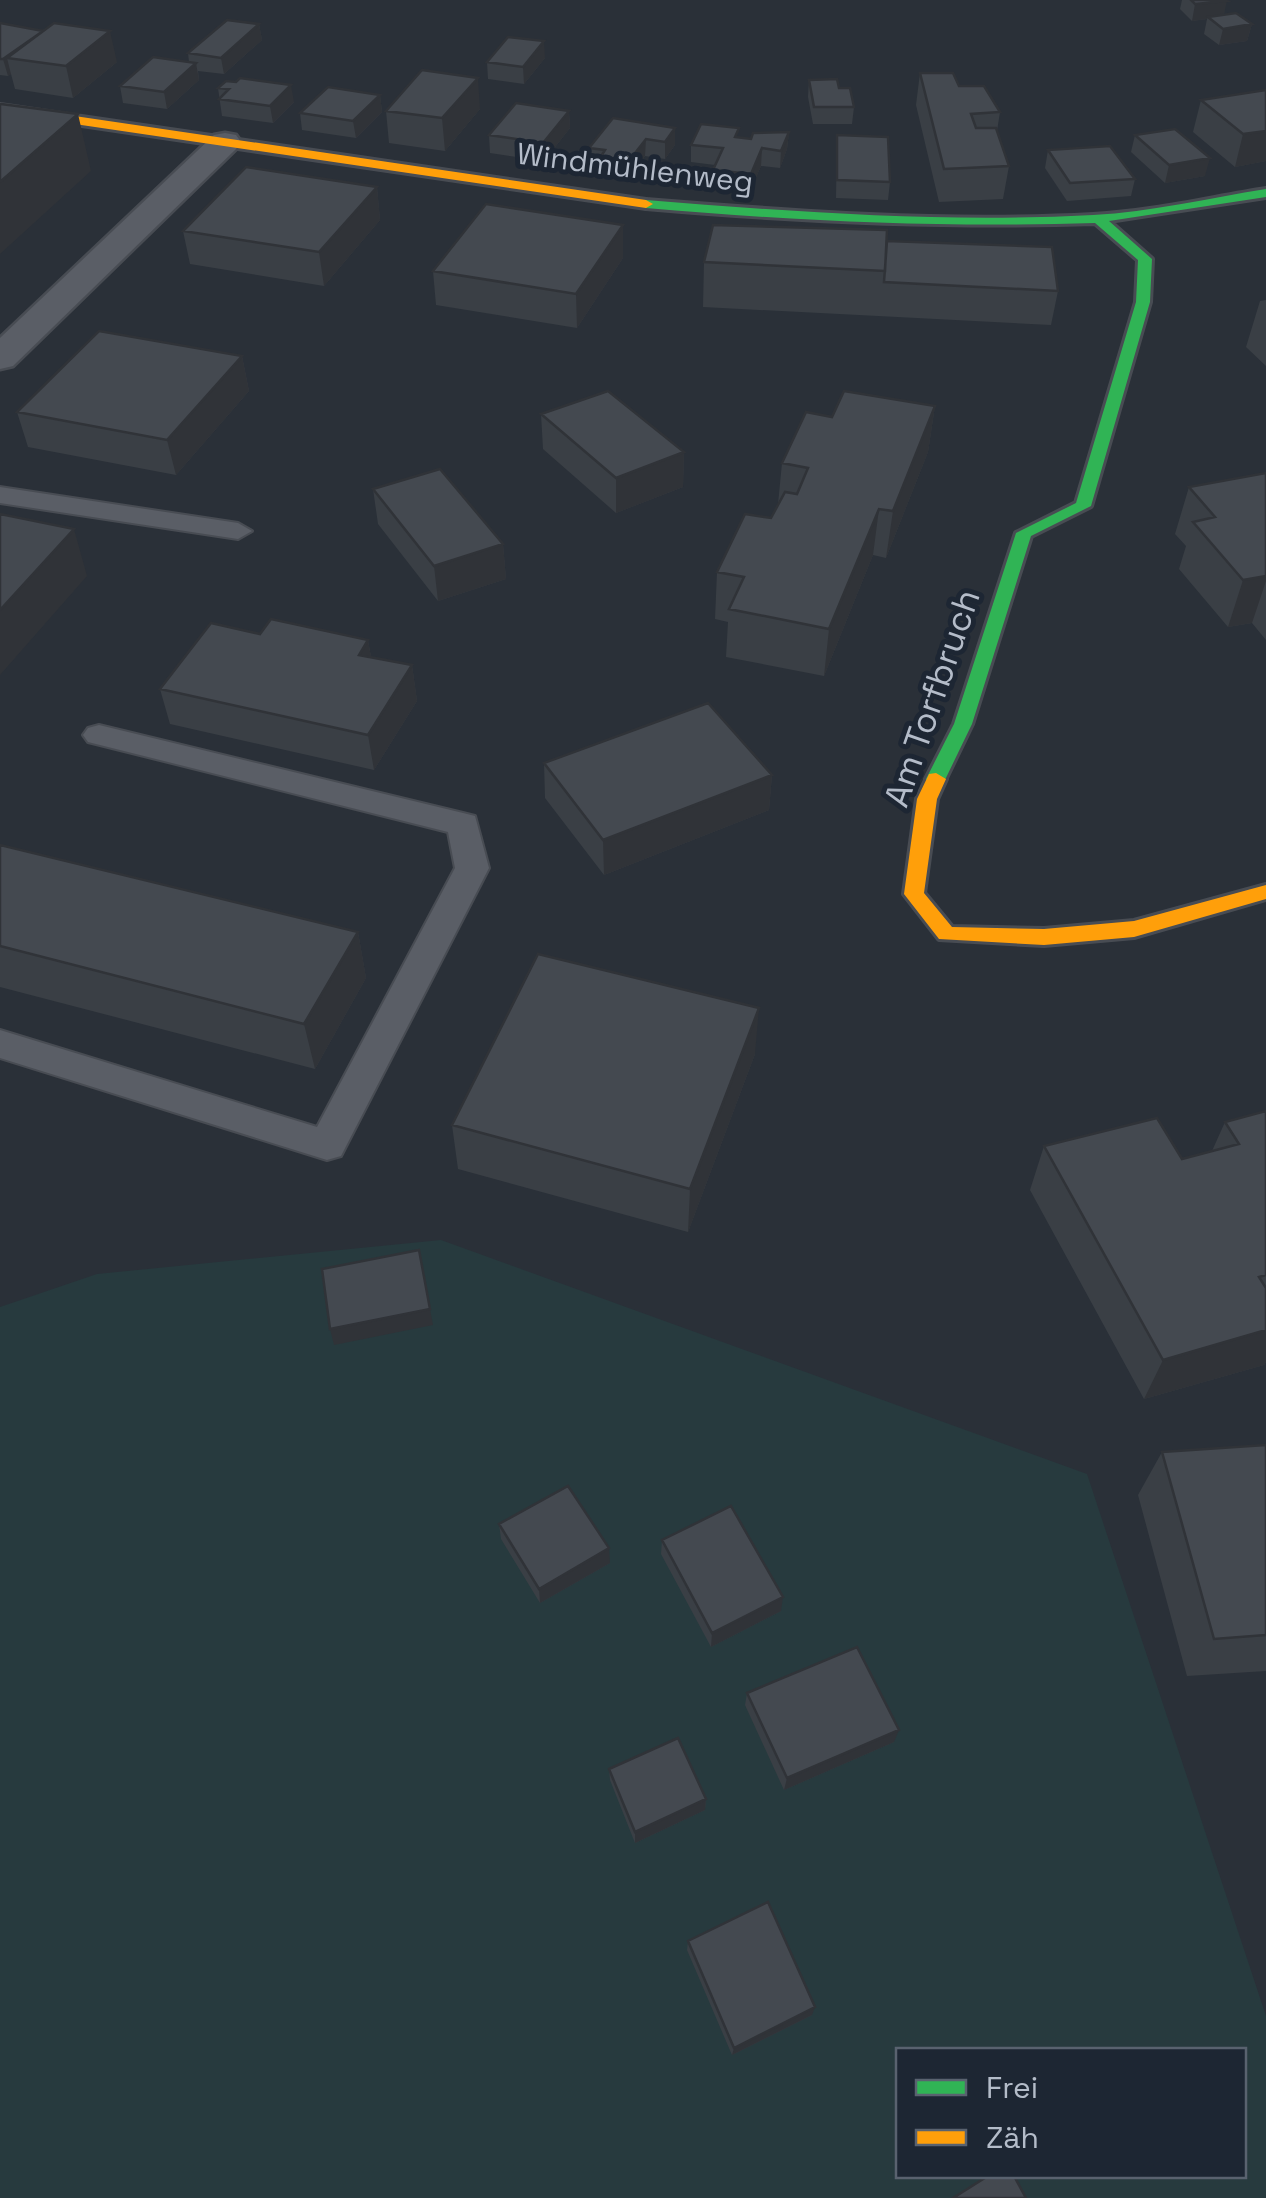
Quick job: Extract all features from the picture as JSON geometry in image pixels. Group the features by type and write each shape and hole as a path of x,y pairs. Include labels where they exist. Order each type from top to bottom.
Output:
{"street":[{"name":"Windmühlenweg","path":"0,109 668,207 963,222 1098,219 1266,193"},
{"path":"0,358 225,142"},
{"name":"Am Torfbruch","path":"1098,219 1145,259 1143,302 1083,506 1024,533 963,724 927,799 914,894 946,934 1044,937 1134,928 1266,892"}],"lane":[{"path":"27,140 53,117"},
{"path":"0,495 238,531"},
{"path":"0,1044 327,1145 472,868 463,824 99,735"}],"green space":[{"path":"441,1240 1087,1474 1266,2016 1266,2198 0,2198 0,1307 97,1274"}],"building":[{"path":"1191,0 1225,0 1227,1 1195,4"},
{"path":"1236,13 1252,24 1223,29 1208,17"},
{"path":"227,20 259,24 221,58 188,53"},
{"path":"0,23 43,31 0,59"},
{"path":"54,23 110,31 66,66 7,58"},
{"path":"508,37 544,41 523,67 487,62"},
{"path":"153,57 196,63 164,92 120,86"},
{"path":"422,70 478,78 442,118 386,111"},
{"path":"920,73 953,73 959,86 984,86 1000,112 971,114 976,128 996,128 1009,166 944,169"},
{"path":"240,78 291,85 270,106 219,99 229,89 218,88 226,81 236,82"},
{"path":"837,79 839,88 850,88 854,107 814,107 809,80"},
{"path":"328,87 380,95 353,121 300,113"},
{"path":"1266,90 1266,131 1243,134 1201,100"},
{"path":"516,103 569,111 543,143 489,135"},
{"path":"0,105 78,114 0,182"},
{"path":"613,118 675,128 665,142 646,139 628,162 600,158 605,150 589,148"},
{"path":"701,124 739,128 735,137 751,139 753,133 789,132 781,151 762,148 751,174 713,170 723,148 691,145"},
{"path":"1175,129 1210,158 1169,165 1135,135"},
{"path":"837,135 888,137 890,182 837,180"},
{"path":"1110,146 1135,179 1070,183 1048,150"},
{"path":"246,167 377,187 319,252 183,231"},
{"path":"486,204 623,225 576,294 433,271"},
{"path":"713,225 887,230 885,271 704,262"},
{"path":"887,241 1052,247 1058,291 884,282"},
{"path":"99,331 242,356 167,440 17,412"},
{"path":"608,391 684,452 616,478 541,414"},
{"path":"844,391 935,406 893,511 879,509 829,629 729,609 744,577 717,572 745,514 771,518 785,492 797,494 808,468 782,463 806,412 832,417"},
{"path":"440,469 503,544 434,566 373,489"},
{"path":"1266,473 1266,576 1243,580 1193,522 1215,517 1189,487"},
{"path":"0,514 74,529 0,610"},
{"path":"271,619 368,640 359,655 412,665 368,735 160,689 211,623 260,634"},
{"path":"708,703 772,775 603,840 544,763"},
{"path":"0,845 358,932 304,1024 0,946"},
{"path":"538,954 759,1008 690,1189 452,1125"},
{"path":"1266,1111 1266,1275 1259,1277 1266,1288 1266,1330 1163,1360 1044,1146 1157,1118 1182,1159 1239,1144 1225,1122"},
{"path":"419,1250 430,1309 330,1329 322,1269"},
{"path":"1266,1445 1266,1635 1214,1639 1162,1452"},
{"path":"568,1486 609,1548 539,1589 499,1524"},
{"path":"731,1506 783,1597 712,1633 662,1540"},
{"path":"857,1647 899,1730 787,1778 747,1693"},
{"path":"678,1738 706,1799 635,1832 609,1769"},
{"path":"768,1902 815,2007 734,2048 688,1941"},
{"path":"985,2178 1015,2178 1026,2198 953,2198"}],"traffic: fast":[{"path":"646,204 790,216 963,223 1098,219 1266,193"},
{"path":"936,779 963,724 1024,533 1083,506 1143,302 1145,259 1098,219"}],"traffic: slow":[{"path":"0,109 646,204"},
{"path":"936,779 927,799 914,894 946,934 1044,937 1134,929 1266,892"}]}
